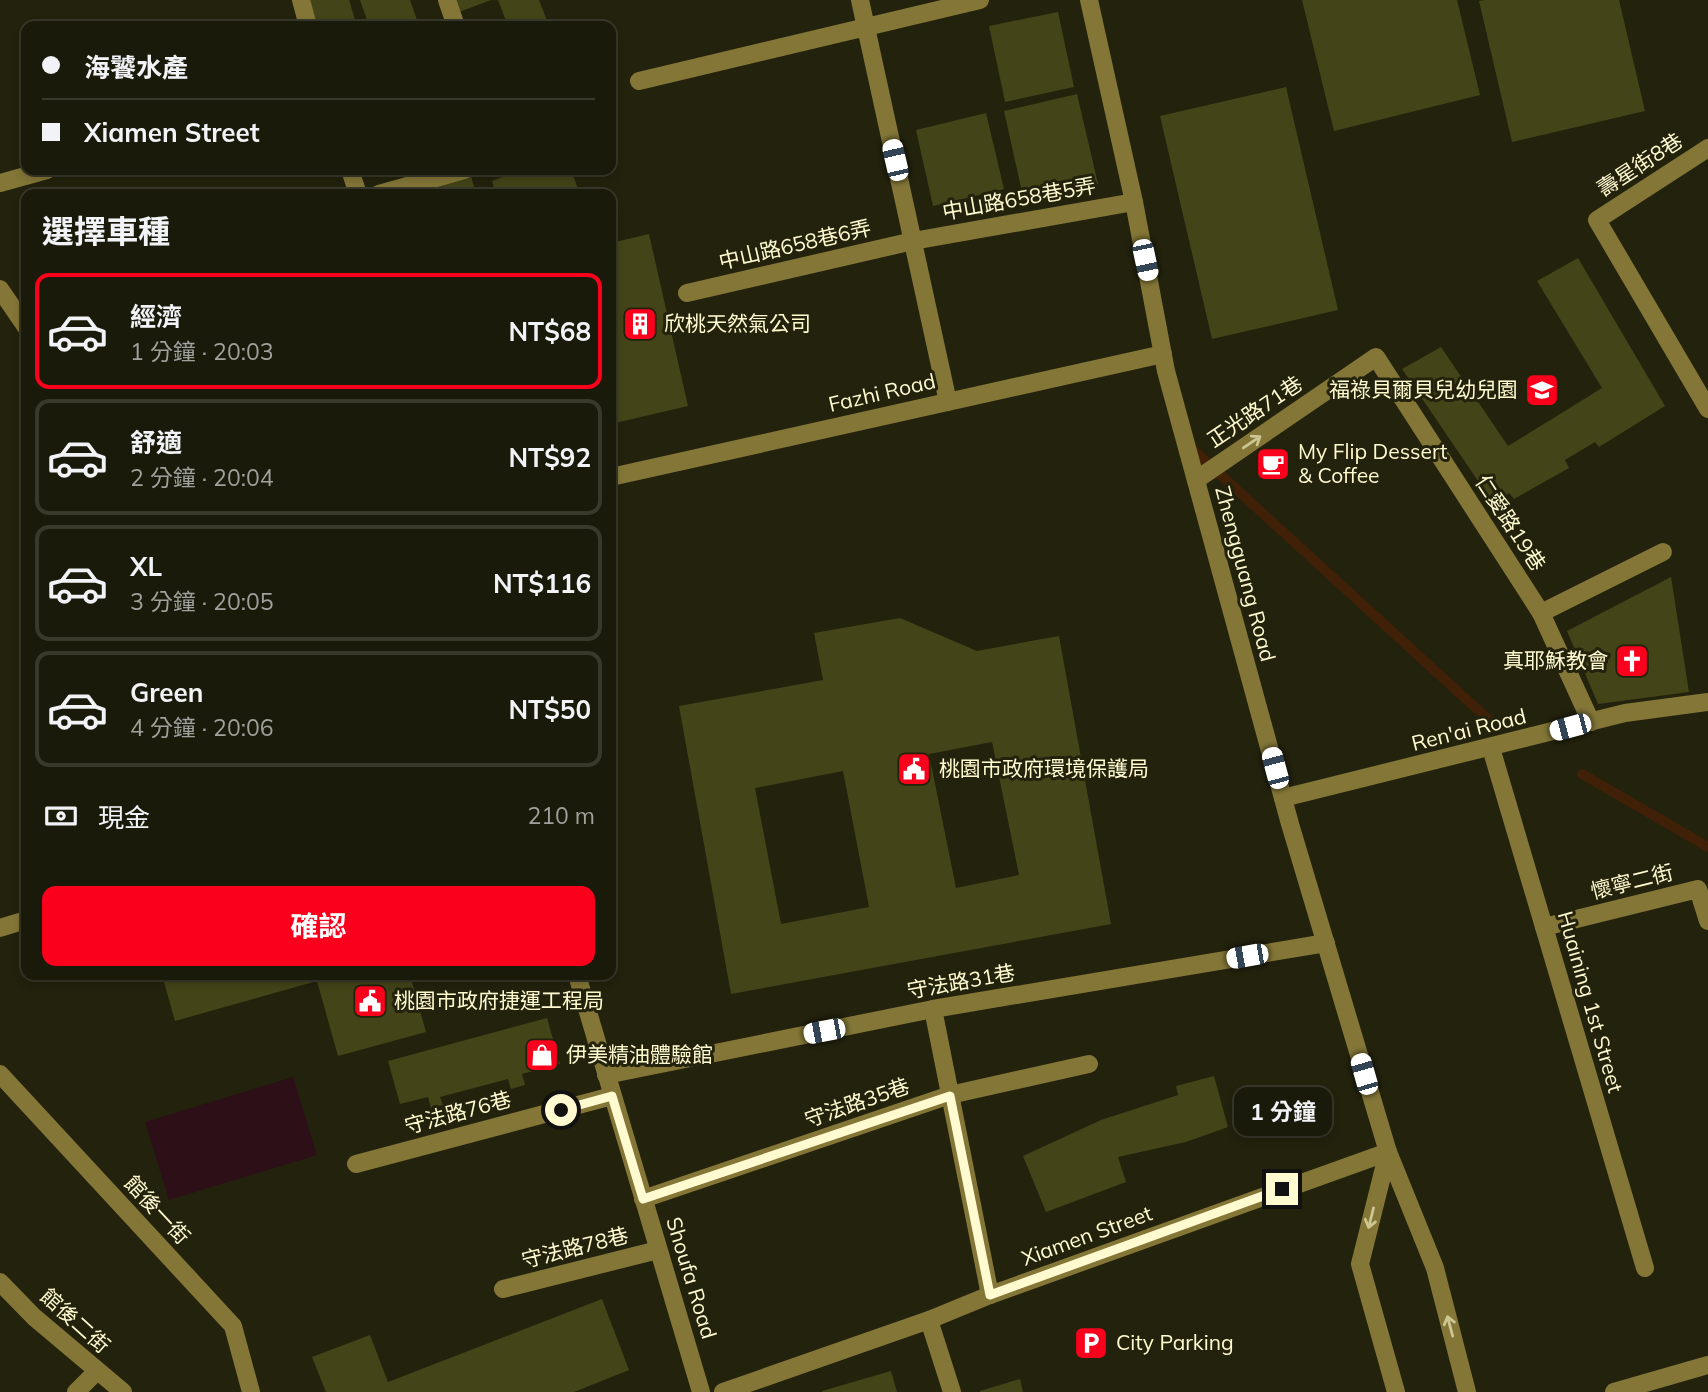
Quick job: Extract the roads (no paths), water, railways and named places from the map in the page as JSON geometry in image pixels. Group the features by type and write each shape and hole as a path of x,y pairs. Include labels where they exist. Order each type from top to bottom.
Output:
{"street":[{"path":"301,0 307,21"},
{"path":"447,0 454,21"},
{"path":"860,0 948,402"},
{"path":"639,81 980,0"},
{"name":"Zhengguang Road","path":"1089,0 1134,202 1166,371 1283,798 1388,1152 1434,1268 1467,1392"},
{"name":"壽星街8巷","path":"1708,148 1597,220 1708,409"},
{"path":"0,183 29,175"},
{"path":"397,189 446,175"},
{"name":"中山路658巷5弄","path":"913,241 1134,202"},
{"name":"中山路658巷6弄","path":"687,293 913,241"},
{"path":"0,289 21,320"},
{"name":"Fazhi Road","path":"616,476 1163,354"},
{"name":"正光路71巷","path":"1196,480 1376,357"},
{"name":"仁愛路19巷","path":"1376,357 1541,613 1591,722"},
{"path":"1541,613 1663,552"},
{"name":"Ren'ai Road","path":"1283,798 1625,713 1708,702"},
{"name":"Huaining 1st Street","path":"1491,748 1645,1268"},
{"name":"懷寧二街","path":"1544,927 1698,889 1708,921"},
{"path":"0,928 21,922"},
{"name":"守法路31巷","path":"606,1075 933,1009 1326,943"},
{"name":"Shoufa Road","path":"578,980 701,1392"},
{"path":"933,1009 990,1295"},
{"name":"守法路35巷","path":"643,1199 950,1096 1089,1064"},
{"name":"館後一街","path":"0,1074 233,1326 251,1392"},
{"name":"守法路76巷","path":"356,1164 612,1096"},
{"path":"1388,1152 1360,1264 1396,1392"},
{"name":"Xiamen Street","path":"723,1392 929,1320 990,1295 1388,1152"},
{"name":"守法路78巷","path":"503,1289 659,1250"},
{"name":"館後二街","path":"4,1293 122,1392"},
{"path":"929,1320 952,1392"},
{"path":"1614,1392 1708,1365"},
{"path":"76,1392 97,1371"}],"waterway":[{"path":"1189,446 1490,721"},
{"path":"1582,774 1708,847"}],"place":[{"name":"欣桃天然氣公司","path":"640,324"},
{"name":"福祿貝爾貝兒幼兒園","path":"1542,390"},
{"name":"My Flip Dessert & Coffee","path":"1273,464"},
{"name":"真耶穌教會","path":"1632,661"},
{"name":"桃園市政府環境保護局","path":"914,769"},
{"name":"桃園市政府捷運工程局","path":"370,1001"},
{"name":"伊美精油體驗館","path":"542,1055"},
{"name":"City Parking","path":"1091,1343"}]}
